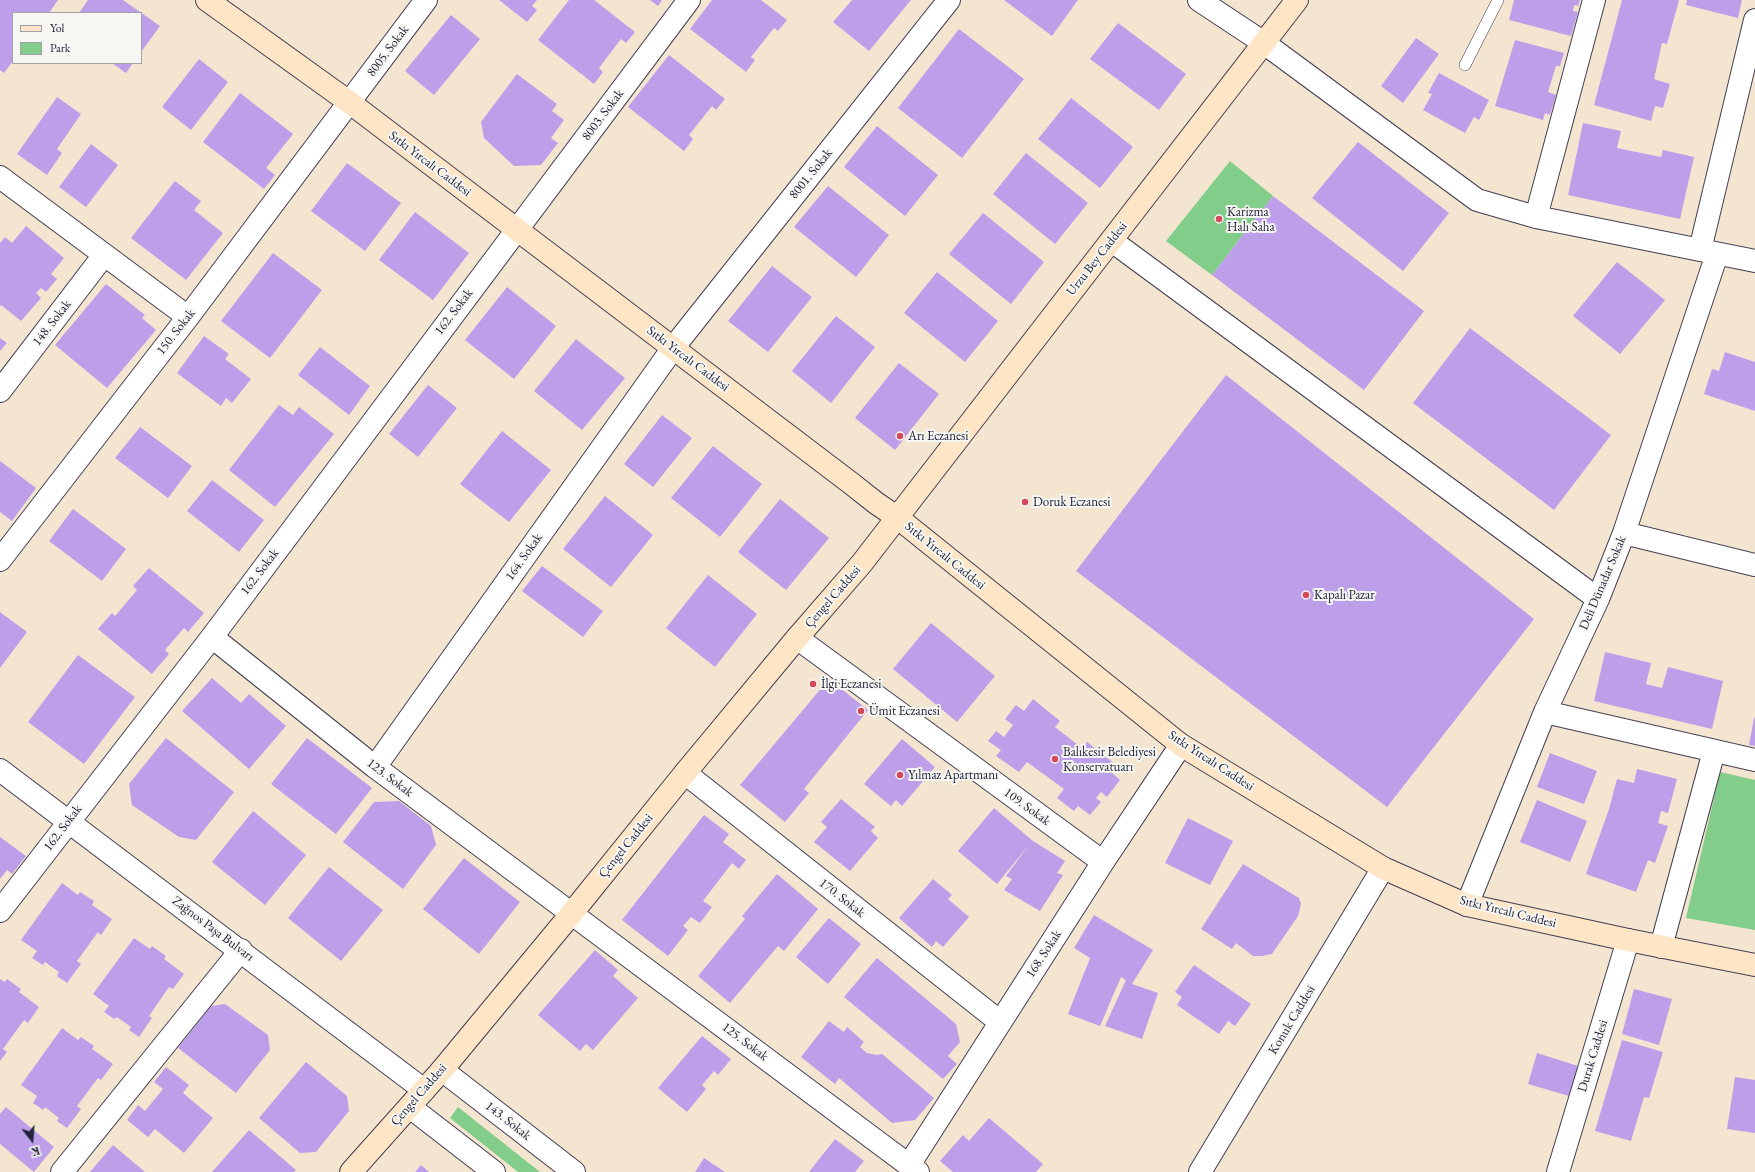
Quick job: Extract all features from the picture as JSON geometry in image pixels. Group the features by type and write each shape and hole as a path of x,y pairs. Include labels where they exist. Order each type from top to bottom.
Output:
{"main road":[{"name":"Sıtkı Yırcalı Caddesi","path":"207,0 349,102 876,503 898,518 1182,745 1383,868 1467,905 1661,947 1755,965"},
{"name":"Urzu Bey Caddesi","path":"898,518 1297,0"},
{"name":"Çengel Caddesi","path":"352,1172 442,1070 572,913 684,773 862,563 898,518"}],"street":[{"name":"8005. Sokak","path":"349,102 426,0"},
{"name":"8003. Sokak","path":"516,229 689,0"},
{"name":"8001. Sokak","path":"673,348 950,0"},
{"path":"1199,0 1264,43 1477,200 1536,217 1755,261"},
{"path":"1536,217 1594,0"},
{"name":"Deli Dünadar Sokak","path":"1467,905 1545,712 1598,599 1624,533 1708,252 1755,20"},
{"name":"150. Sokak","path":"0,560 188,317 349,102"},
{"path":"0,177 188,317"},
{"name":"162. Sokak","path":"0,911 68,821 212,637 516,229"},
{"path":"1112,241 1598,599"},
{"name":"148. Sokak","path":"0,391 104,255"},
{"name":"164. Sokak","path":"375,767 673,348"},
{"path":"1624,533 1755,565"},
{"name":"123. Sokak","path":"212,637 375,767 572,913"},
{"name":"109. Sokak","path":"797,638 1102,862"},
{"path":"1545,712 1755,760"},
{"name":"168. Sokak","path":"914,1169 1000,1022 1102,862 1182,745"},
{"path":"1661,947 1714,751"},
{"name":"Zağnos Paşa Bulvarı","path":"0,770 424,1090"},
{"name":"170. Sokak","path":"684,773 1000,1022"},
{"name":"Konuk Caddesi","path":"1200,1172 1383,868"},
{"name":"125. Sokak","path":"572,913 914,1169"},
{"name":"Durak Caddesi","path":"1558,1172 1628,940"},
{"path":"62,1172 240,950"},
{"name":"143. Sokak","path":"442,1070 574,1172"},
{"path":"410,1107 494,1172"}],"lane":[{"path":"1465,65 1498,0"}],"green space":[{"name":"Karizma Halı Saha","path":"1230,161 1273,196 1212,275 1166,241"},
{"path":"1720,772 1755,780 1755,930 1686,918"},
{"path":"458,1107 540,1172 518,1172 450,1118"}],"building":[{"path":"0,0 58,0 50,12 12,12 12,62 4,73 0,70"},
{"path":"88,0 123,0 140,12 80,12"},
{"path":"499,0 537,0 532,6 537,10 527,22"},
{"path":"569,0 594,0 635,32 626,43 621,39 599,68 603,72 594,84 538,40"},
{"path":"650,0 662,0 658,6"},
{"path":"712,0 761,0 787,20 778,31 774,28 751,57 755,60 746,72 690,29"},
{"path":"852,0 911,0 869,51 833,22"},
{"path":"1004,0 1078,0 1052,36"},
{"path":"1514,0 1580,0 1578,6 1574,5 1573,11 1578,12 1571,36 1509,20"},
{"path":"1622,0 1679,0 1667,44 1662,43 1654,79 1670,84 1663,108 1655,106 1651,121 1594,105"},
{"path":"1687,0 1742,0 1738,18 1686,5"},
{"path":"142,13 160,26 142,51"},
{"path":"451,15 480,39 434,95 405,71"},
{"path":"1118,23 1186,74 1159,110 1090,59"},
{"path":"959,29 1024,79 962,158 898,108"},
{"path":"1416,38 1439,54 1403,103 1381,86"},
{"path":"1515,40 1564,53 1560,66 1556,66 1548,92 1556,95 1550,115 1545,113 1543,120 1495,106"},
{"path":"669,55 725,99 716,110 712,106 689,135 693,139 684,151 628,107"},
{"path":"199,59 228,82 191,130 162,107"},
{"path":"113,64 132,64 126,73"},
{"path":"1439,73 1489,100 1479,120 1474,117 1465,133 1423,110 1432,94 1428,93"},
{"path":"517,74 557,104 552,111 564,120 551,138 558,143 541,165 514,166 484,138 481,122"},
{"path":"240,93 293,134 266,168 275,175 264,189 203,142"},
{"path":"57,97 81,114 57,149 62,153 47,175 17,154"},
{"path":"1071,98 1133,147 1100,188 1038,139"},
{"path":"1583,123 1621,131 1617,148 1661,157 1663,150 1694,157 1680,219 1568,195"},
{"path":"877,126 938,175 905,216 844,167"},
{"path":"1358,142 1449,213 1403,271 1312,198"},
{"path":"91,144 118,165 86,207 59,187"},
{"path":"1026,153 1088,203 1055,244 993,194"},
{"path":"347,163 401,203 365,251 311,211"},
{"path":"175,181 201,201 194,210 223,233 186,280 131,238"},
{"path":"828,186 889,235 856,277 794,227"},
{"path":"1273,196 1424,311 1364,390 1212,275"},
{"path":"415,212 469,253 433,300 379,260"},
{"path":"983,213 1044,262 1011,304 949,254"},
{"path":"26,226 64,258 51,274 57,279 46,292 41,288 36,293 41,298 21,321 1,305 0,307 0,243 5,237 12,243"},
{"path":"273,253 322,290 270,358 221,321"},
{"path":"1617,262 1665,300 1620,354 1573,316"},
{"path":"772,266 812,297 768,352 728,321"},
{"path":"937,272 998,321 965,362 904,313"},
{"path":"106,284 145,315 142,318 156,330 107,388 55,345"},
{"path":"507,287 556,326 514,379 465,340"},
{"path":"836,316 875,347 831,403 792,371"},
{"path":"1470,328 1611,435 1554,510 1413,403"},
{"path":"204,336 229,354 225,359 251,379 232,403 226,398 221,406 177,373"},
{"path":"0,338 7,343 0,351"},
{"path":"576,339 625,378 582,430 534,391"},
{"path":"320,347 370,386 349,415 298,375"},
{"path":"1725,352 1755,362 1755,411 1704,394 1712,369 1719,371"},
{"path":"899,363 939,394 895,450 855,418"},
{"name":"Kapalı Pazar","path":"1226,375 1534,619 1387,807 1076,571"},
{"path":"428,385 457,408 418,457 389,434"},
{"path":"279,405 293,415 299,407 334,434 275,507 229,470"},
{"path":"662,415 692,438 653,487 624,464"},
{"path":"140,427 192,466 168,498 115,458"},
{"path":"502,431 551,470 509,522 460,484"},
{"path":"713,446 762,484 720,537 671,498"},
{"path":"0,461 36,488 12,521 0,512"},
{"path":"212,480 264,520 239,552 187,511"},
{"path":"605,496 653,535 611,587 563,549"},
{"path":"780,499 829,538 786,590 738,552"},
{"path":"73,509 126,549 102,581 49,541"},
{"path":"542,566 603,611 583,637 522,591"},
{"path":"149,568 204,613 188,632 184,628 165,650 169,654 152,674 98,629 112,613 115,616 137,590 133,586"},
{"path":"708,575 757,614 715,667 666,628"},
{"path":"0,612 27,632 0,668"},
{"path":"931,623 995,676 957,722 893,669"},
{"path":"1605,652 1651,663 1646,684 1662,688 1668,667 1723,681 1712,729 1594,701"},
{"path":"78,655 135,697 84,764 28,722"},
{"path":"212,678 241,703 249,694 286,726 249,769 182,711"},
{"path":"829,679 868,710 804,789 809,793 785,822 740,785"},
{"name":"Balıkesir Belediyesi Konservatuarı","path":"1033,699 1060,721 1055,727 1082,748 1087,742 1115,764 1110,771 1120,780 1107,797 1101,792 1096,798 1101,802 1090,815 1078,806 1074,811 1057,798 1064,789 1027,762 1019,772 996,756 1001,750 988,741 996,731 1004,737 1013,725 1005,719 1016,705 1024,711"},
{"path":"1755,718 1755,746 1749,745"},
{"path":"166,738 234,792 196,840 179,837 132,805 129,784"},
{"path":"307,738 372,788 336,834 271,784"},
{"name":"Yılmaz Apartmanı","path":"902,739 935,767 902,806 896,800 891,806 864,784"},
{"path":"1550,753 1597,771 1584,804 1537,787"},
{"path":"1637,769 1677,779 1668,813 1661,811 1658,823 1668,826 1655,863 1648,860 1636,892 1586,874 1609,809 1617,779 1634,783"},
{"path":"841,799 875,827 871,831 878,838 850,871 814,842 827,827 821,822"},
{"path":"1537,800 1587,821 1570,862 1520,842"},
{"path":"399,801 431,826 436,845 403,889 343,842 374,802"},
{"path":"994,808 1033,841 1065,861 1057,873 1063,875 1040,911 1004,890 1012,879 1006,876 1028,846 997,884 958,851"},
{"path":"253,811 306,855 265,905 212,862"},
{"path":"704,815 729,834 723,842 746,860 739,869 732,863 703,901 712,907 700,923 691,917 683,926 688,930 668,956 622,920"},
{"path":"1188,818 1233,841 1210,885 1165,863"},
{"path":"0,837 26,856 12,874 7,870 0,879"},
{"path":"464,858 520,902 479,954 423,909"},
{"path":"1243,864 1299,898 1301,904 1298,916 1272,954 1253,956 1236,943 1232,949 1201,929"},
{"path":"329,867 383,910 341,961 288,918"},
{"path":"777,874 818,909 784,951 778,946 730,1003 698,976 745,919 742,916"},
{"path":"933,879 952,895 948,899 969,917 943,947 936,941 932,947 899,918"},
{"path":"62,883 78,895 80,892 94,901 92,905 112,919 101,935 98,932 77,961 81,964 67,983 57,976 59,972 45,962 43,965 32,958 37,951 21,940"},
{"path":"1094,915 1153,950 1132,984 1158,993 1142,1039 1105,1026 1126,980 1121,977 1100,1026 1068,1014 1090,958 1074,948"},
{"path":"829,918 861,944 828,984 796,957"},
{"path":"134,938 150,949 152,946 166,956 164,959 184,974 173,989 169,987 149,1016 152,1018 139,1037 129,1030 131,1027 117,1017 114,1019 104,1012 109,1006 93,994"},
{"path":"595,950 618,970 613,976 638,998 593,1050 586,1044 580,1051 538,1015"},
{"path":"877,958 956,1024 960,1042 948,1056 957,1064 943,1079 844,997"},
{"path":"1194,965 1251,1004 1235,1026 1228,1021 1219,1034 1177,1005 1182,997 1175,992"},
{"path":"0,979 5,982 7,979 21,989 19,992 39,1007 28,1023 24,1020 3,1049 7,1052 0,1061"},
{"path":"1634,989 1672,999 1659,1045 1622,1034"},
{"path":"225,1004 268,1035 270,1050 236,1093 178,1048 211,1006"},
{"path":"829,1021 844,1032 847,1027 864,1042 860,1047 867,1053 877,1055 882,1054 934,1098 915,1120 892,1123 839,1078 835,1084 801,1057"},
{"path":"62,1028 78,1040 81,1037 94,1046 92,1049 113,1064 101,1080 98,1078 77,1106 81,1109 67,1128 57,1121 59,1118 45,1107 43,1110 33,1103 37,1096 21,1085"},
{"path":"702,1036 731,1059 718,1075 714,1071 702,1085 706,1089 687,1112 658,1088"},
{"path":"1622,1040 1663,1052 1649,1098 1644,1097 1631,1141 1595,1131"},
{"path":"1537,1053 1578,1066 1569,1096 1528,1084"},
{"path":"306,1062 347,1096 349,1111 316,1152 300,1153 259,1118"},
{"path":"166,1067 189,1085 183,1093 213,1118 184,1153 155,1129 148,1137 127,1120 138,1105 145,1111 163,1089 154,1082"},
{"path":"1735,1077 1755,1080 1755,1133 1727,1129"},
{"path":"6,1107 54,1147 34,1172 0,1144 0,1114"},
{"path":"989,1118 1043,1164 1036,1172 953,1172 940,1161 963,1135 969,1141"},
{"path":"249,1130 296,1170 294,1172 212,1172"},
{"path":"835,1139 864,1161 855,1172 809,1172"},
{"path":"113,1145 145,1172 90,1172"},
{"path":"704,1158 725,1172 695,1172"},
{"path":"421,1165 429,1172 415,1172"}],"place":[{"name":"Karizma Halı Saha","path":"1219,219"},
{"name":"Arı Eczanesi","path":"900,436"},
{"name":"Doruk Eczanesi","path":"1025,502"},
{"name":"Kapalı Pazar","path":"1306,595"},
{"name":"İlgi Eczanesi","path":"813,684"},
{"name":"Ümit Eczanesi","path":"861,711"},
{"name":"Balıkesir Belediyesi Konservatuarı","path":"1055,759"},
{"name":"Yılmaz Apartmanı","path":"900,775"}]}
